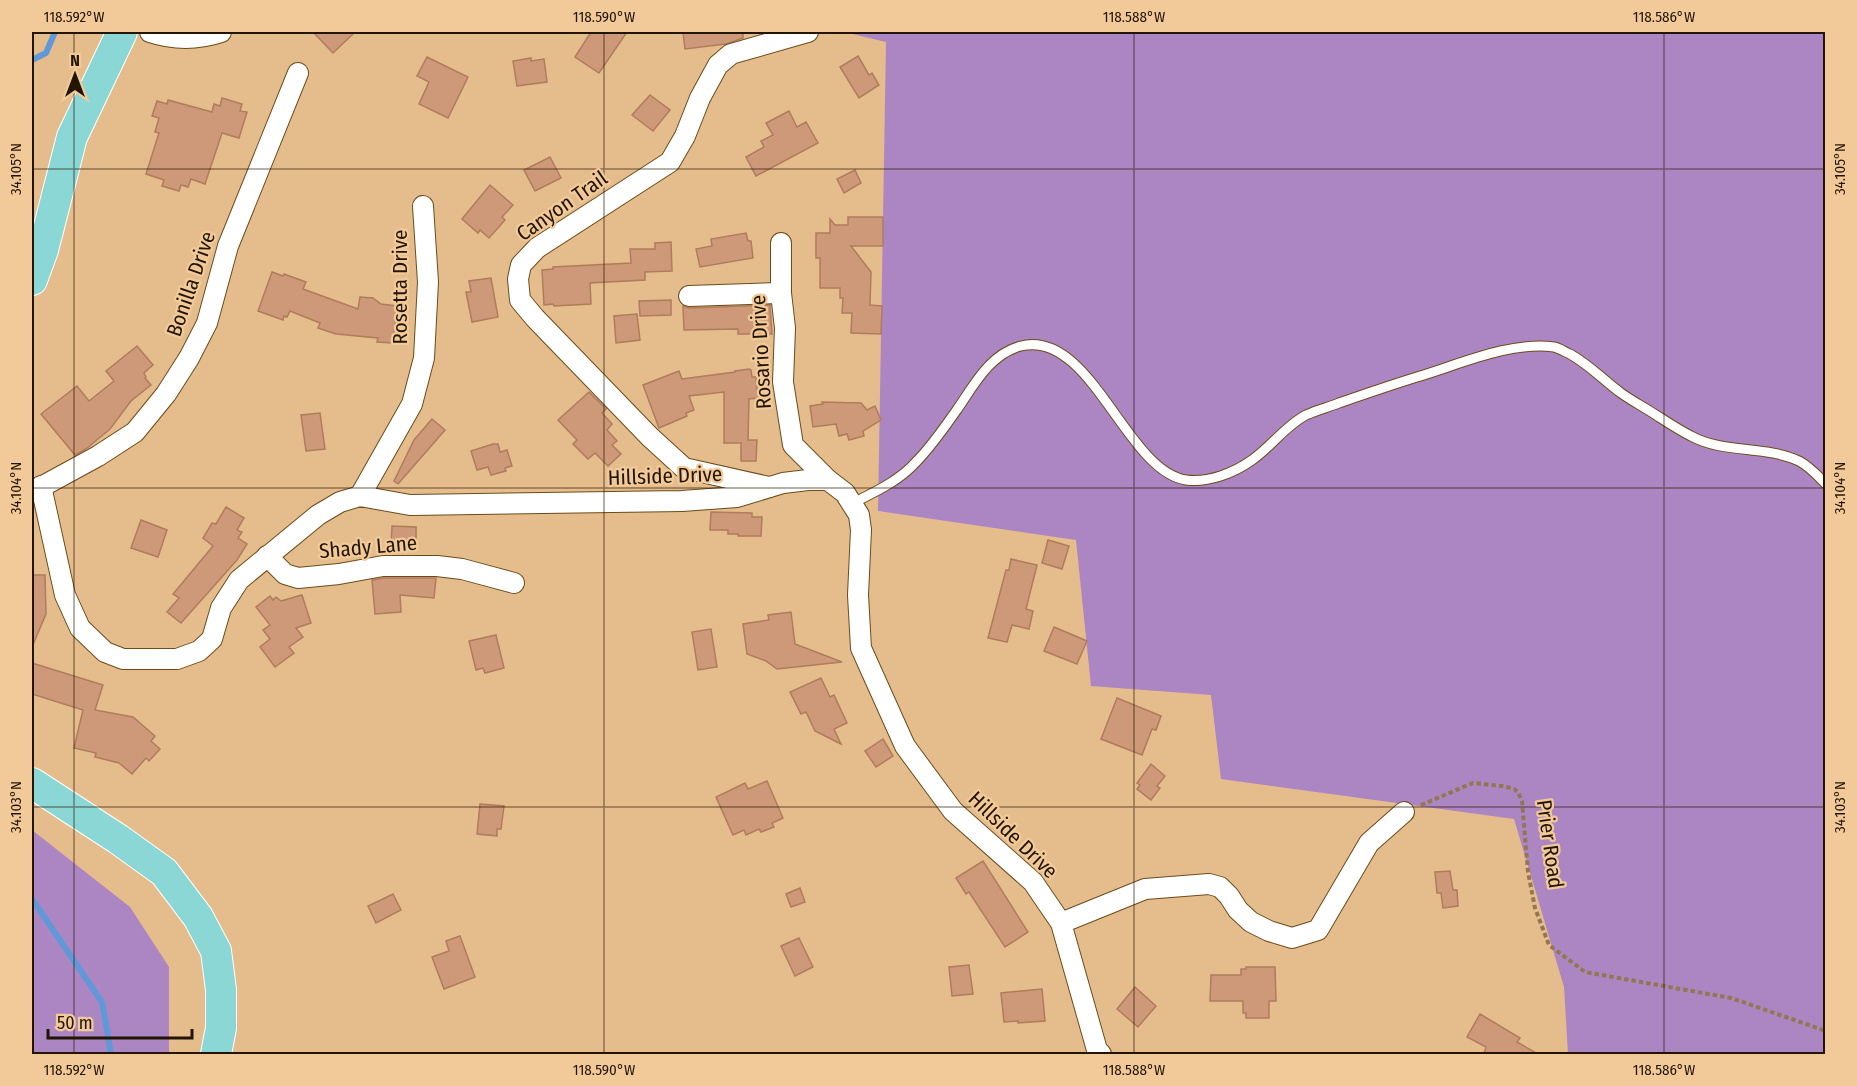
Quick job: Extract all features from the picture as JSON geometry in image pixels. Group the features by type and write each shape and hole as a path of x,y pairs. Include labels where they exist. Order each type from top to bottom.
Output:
{"main road":[{"path":"32,279 40,230 72,137 122,32"},
{"path":"32,783 164,872 198,917 216,951 221,990 221,1028 216,1054"}],"street":[{"path":"150,32 166,37 196,39 221,32"},
{"name":"Canyon Trail","path":"772,487 684,468 535,318 520,300 518,279 521,265 537,248 670,162 685,136 700,98 718,65 731,54 808,32"},
{"name":"Bonilla Drive","path":"36,489 98,456 135,432 165,394 189,358 207,323 228,246 298,73"},
{"name":"Rosetta Drive","path":"360,496 412,404 424,358 429,282 423,206"},
{"name":"Rosario Drive","path":"781,243 781,293 785,328 783,382 793,445 828,480"},
{"path":"689,296 781,293"},
{"path":"828,480 845,493 853,503"},
{"name":"Hillside Drive","path":"360,496 410,505 682,501 737,497 783,483 828,480"},
{"path":"36,489 65,595 80,628 105,652 123,659 177,659 199,651 212,639 221,608 239,580 318,515 340,502 360,496"},
{"name":"Hillside Drive","path":"853,503 859,515 861,530 858,595 861,648 905,746 953,811 1033,882 1061,922 1097,1050 1101,1054"},
{"name":"Shady Lane","path":"267,556 285,574 298,578 383,566 437,566 462,569 514,584"},
{"path":"1061,922 1145,889 1209,884 1220,887 1251,922 1269,931 1292,938 1318,930 1369,843 1404,812"}],"lane":[{"path":"853,503 885,488 915,464 948,423 984,370 998,357 1021,346 1037,345 1053,349 1074,365 1103,395 1149,457 1170,475 1187,480 1207,480 1230,472 1252,460 1289,427 1306,416 1384,387 1499,351 1528,347 1556,347 1586,363 1621,393 1693,438 1723,447 1772,454 1799,461 1826,484"}],"path":[{"name":"Prier Road","path":"1404,812 1473,783 1514,789 1522,801 1528,872 1535,908 1549,945 1585,972 1731,998 1826,1031"}],"shaded area":[{"path":"844,32 1825,32 1825,1054 1568,1054 1564,987 1514,819 1221,779 1211,695 1091,686 1076,540 878,511 886,42"},
{"path":"32,830 130,907 169,967 168,1054 32,1054"}],"building":[{"path":"313,32 355,32 333,53"},
{"path":"591,32 627,32 599,73 575,57"},
{"path":"683,32 743,32 743,38 726,44 685,49"},
{"path":"858,56 869,75 872,73 879,85 859,98 840,67"},
{"path":"427,57 468,77 448,118 419,104 429,82 417,76"},
{"path":"531,58 531,61 544,59 547,82 517,86 513,61"},
{"path":"650,95 670,110 653,131 632,115"},
{"path":"222,98 242,104 240,111 247,112 239,138 222,133 205,184 191,179 188,187 181,185 179,191 162,186 164,180 146,174 159,133 155,132 159,118 152,116 157,101 167,104 168,100 212,112 214,104 220,106"},
{"path":"789,111 797,127 806,122 818,143 756,176 746,157 764,147 761,141 773,135 766,123"},
{"path":"550,157 561,178 535,191 524,170"},
{"path":"855,170 861,183 844,193 837,179"},
{"path":"490,185 513,205 502,217 505,220 489,238 480,230 478,233 462,219"},
{"path":"848,217 883,217 883,246 851,246 871,272 870,305 882,306 881,334 851,333 852,313 842,313 843,298 840,298 840,288 820,288 820,258 816,258 816,233 830,233 830,219 835,225 848,225"},
{"path":"746,233 748,241 751,241 753,258 700,267 696,249 712,246 711,239"},
{"path":"671,242 672,271 645,272 645,280 590,283 591,304 544,305 542,270 553,269 553,267 631,263 630,249 655,249 655,243"},
{"path":"272,272 306,282 303,289 358,309 360,297 373,298 381,304 397,306 393,343 377,342 378,338 336,334 318,328 320,323 290,311 283,320 258,311"},
{"path":"491,278 498,317 472,322 466,292 471,292 469,281"},
{"path":"671,300 671,315 640,316 639,301"},
{"path":"770,305 772,334 738,334 738,329 684,330 683,306 689,308"},
{"path":"637,314 640,340 616,343 614,316"},
{"path":"137,346 153,365 144,373 151,385 131,401 110,429 75,455 41,414 77,386 89,401 114,381 106,371"},
{"path":"749,369 752,377 756,377 758,398 749,399 748,440 757,440 756,461 741,461 741,443 724,443 724,392 689,396 694,410 686,413 687,416 659,428 643,385 679,371 682,379"},
{"path":"589,392 606,409 602,413 612,424 607,430 617,441 612,445 621,454 608,466 595,453 588,459 573,444 577,440 558,420"},
{"path":"822,402 861,403 867,410 875,406 881,420 863,431 864,436 849,440 847,434 839,436 836,424 813,427 810,406 823,404"},
{"path":"320,413 325,449 306,451 301,415"},
{"path":"432,419 445,430 398,484 394,481 414,440"},
{"path":"498,444 500,452 507,450 512,466 505,468 506,471 491,475 488,467 477,470 471,451"},
{"path":"226,507 244,518 237,530 242,532 238,538 247,544 237,560 181,623 167,612 179,598 173,594 213,546 203,538 212,523 216,524"},
{"path":"711,512 752,513 752,517 762,517 761,536 738,536 738,534 728,534 728,530 710,530"},
{"path":"141,520 167,530 158,557 131,548"},
{"path":"392,526 416,527 416,547 391,546"},
{"path":"1048,540 1069,546 1062,569 1042,563"},
{"path":"1011,559 1037,565 1026,609 1033,611 1029,629 1012,625 1007,642 988,638"},
{"path":"32,575 45,575 46,614 32,647"},
{"path":"436,578 434,598 400,595 401,612 375,614 372,580"},
{"path":"302,595 311,623 296,628 303,637 289,647 294,653 275,667 260,647 270,639 263,630 270,625 256,607 270,596 273,600 276,597 281,601"},
{"path":"791,612 795,644 842,662 777,669 766,661 747,654 743,624 769,620 768,615"},
{"path":"1054,627 1087,641 1077,664 1044,651"},
{"path":"711,629 717,667 698,670 692,632"},
{"path":"496,635 504,668 485,673 483,668 476,670 469,641"},
{"path":"32,663 103,685 95,710 133,717 155,736 151,741 160,749 149,761 146,758 132,774 119,763 95,757 96,753 74,748 83,710 32,694"},
{"path":"821,678 830,697 834,695 847,723 834,729 841,744 815,731 806,712 801,714 790,692"},
{"path":"1117,698 1161,716 1156,730 1152,729 1142,755 1101,739"},
{"path":"883,739 893,756 876,767 865,751"},
{"path":"1151,764 1165,776 1157,786 1160,788 1151,800 1137,789 1140,785 1137,783"},
{"path":"767,781 783,818 772,823 774,827 761,832 759,829 746,835 744,830 733,835 716,797 745,783 748,789"},
{"path":"480,804 504,806 501,829 497,829 497,836 477,834"},
{"path":"983,861 1028,932 1005,947 969,892 966,894 956,878"},
{"path":"1450,871 1453,890 1457,890 1458,906 1443,908 1441,893 1437,893 1435,872"},
{"path":"800,888 805,902 791,907 786,894"},
{"path":"393,894 401,910 376,923 368,906"},
{"path":"460,936 475,977 444,989 432,957 449,951 446,941"},
{"path":"799,938 813,967 795,976 781,946"},
{"path":"969,965 973,994 952,996 949,967"},
{"path":"1246,967 1275,967 1276,1001 1269,1001 1269,1018 1246,1018 1246,1013 1243,1013 1243,1001 1210,1001 1211,975 1241,975 1241,969 1246,969"},
{"path":"1135,987 1156,1006 1138,1027 1117,1009"},
{"path":"1042,989 1045,1021 1004,1022 1001,993"},
{"path":"1480,1014 1520,1038 1517,1042 1538,1054 1484,1054 1486,1047 1467,1037"}],"waterway":[{"path":"32,60 46,53 55,32"},
{"path":"32,899 102,1002 111,1054"}]}
